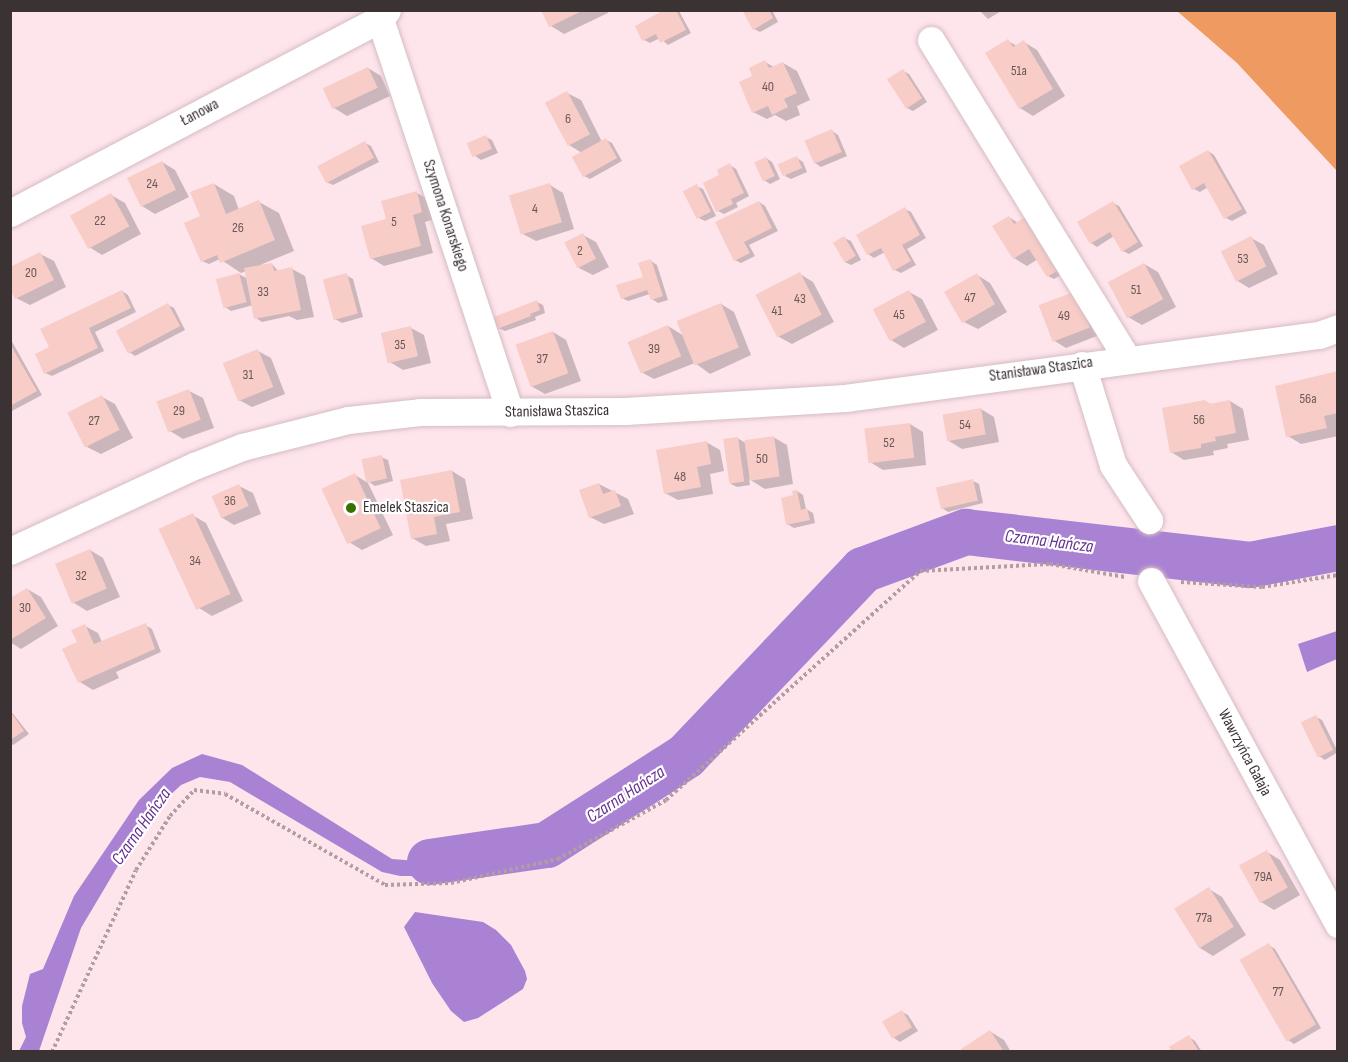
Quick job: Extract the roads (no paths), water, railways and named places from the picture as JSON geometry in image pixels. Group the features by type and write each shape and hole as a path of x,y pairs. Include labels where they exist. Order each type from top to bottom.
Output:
{"street":[{"name":"Łanowa","path":"10,213 384,15"},
{"name":"Szymona Konarskiego","path":"384,15 510,413"},
{"path":"932,40 1127,359"},
{"name":"Stanisława Staszica","path":"10,551 194,465 242,447 348,420 420,412 626,411 845,398 1082,364 1319,335 1338,328"},
{"path":"1082,364 1113,465 1149,520"},
{"name":"Wawrzyńca Gałaja","path":"1151,581 1338,924"}],"water":[{"path":"1337,631 1337,659 1307,672 1298,644"},
{"path":"202,754 242,765 392,859 418,861 489,850 504,862 474,871 431,876 400,876 382,872 230,782 200,777 181,785 165,800 122,859 81,928 39,1051 19,1051 26,1037 22,1023 22,1006 30,974 43,969 74,896 139,800 172,768"},
{"path":"415,912 483,922 496,930 511,945 525,971 527,979 523,989 478,1018 464,1022 451,1011 432,983 404,927"}],"waterway":[{"name":"Czarna Hańcza","path":"430,862 547,845 686,756 863,570 966,532 1250,565 1338,548"}],"place":[{"name":"Emelek Staszica","path":"351,508"}]}
